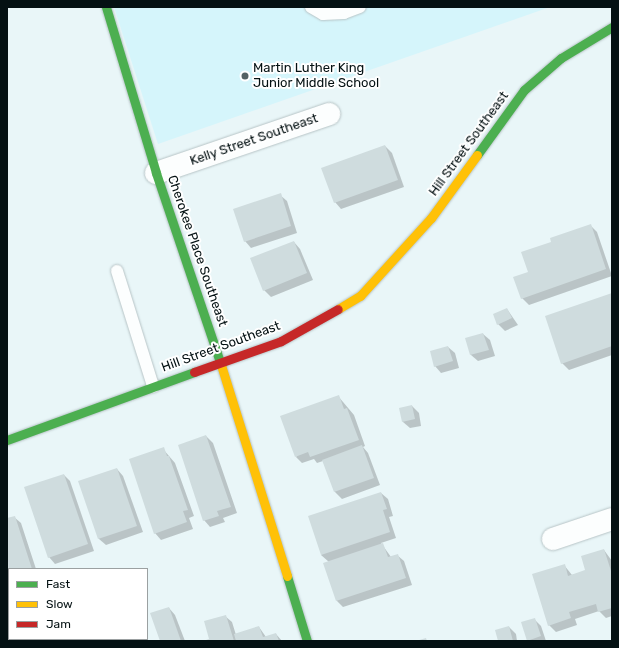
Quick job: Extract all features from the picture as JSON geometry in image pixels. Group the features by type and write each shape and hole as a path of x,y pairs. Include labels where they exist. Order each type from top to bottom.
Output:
{"street":[{"name":"Cherokee Place Southeast","path":"106,7 156,173 220,362 307,641"},
{"name":"Hill Street Southeast","path":"7,440 281,340 360,296 431,218 524,90 561,58 612,27"},
{"name":"Kelly Street Southeast","path":"156,173 328,114"},
{"path":"553,539 612,519"}],"lane":[{"path":"311,7 323,14 344,13 360,7"},
{"path":"117,271 153,386"}],"shaded area":[{"name":"Martin Luther King Junior Middle School","path":"114,7 550,7 158,144"}],"building":[{"path":"385,145 398,180 334,203 321,168"},
{"path":"281,193 291,226 244,242 233,209"},
{"path":"591,224 606,269 521,299 513,277 528,272 521,252 551,242 550,238"},
{"path":"294,241 307,273 263,291 250,258"},
{"path":"612,293 612,346 561,364 545,316"},
{"path":"507,308 512,318 497,325 493,314"},
{"path":"483,333 489,350 470,355 465,338"},
{"path":"448,346 453,361 434,367 430,351"},
{"path":"339,395 344,409 347,408 359,440 310,457 308,452 295,457 280,416"},
{"path":"412,405 415,419 402,422 399,408"},
{"path":"206,435 231,507 217,511 219,516 203,521 178,445"},
{"path":"362,445 374,478 334,492 322,460"},
{"path":"164,447 167,456 169,456 188,510 183,511 187,522 154,534 129,459"},
{"path":"117,468 137,526 98,539 78,481"},
{"path":"64,474 88,544 48,558 24,487"},
{"path":"381,492 387,509 383,510 390,532 321,555 308,516"},
{"path":"15,516 32,568 9,568 7,518"},
{"path":"383,543 388,557 398,554 406,578 336,601 323,563"},
{"path":"604,549 612,574 612,608 598,612 596,604 569,612 571,618 548,626 532,574 565,564 568,576 585,570 581,556"},
{"path":"169,607 181,641 160,641 150,613"},
{"path":"226,615 234,641 203,641 209,639 204,621"},
{"path":"535,618 541,636 527,641 521,622"},
{"path":"259,626 263,637 276,633 279,641 236,641 234,634"},
{"path":"509,626 513,641 498,641 495,630"},
{"path":"426,638 427,641 416,641"}],"traffic: fast":[{"path":"106,7 156,173 221,365"},
{"path":"477,155 524,90 561,58 612,27"},
{"path":"7,440 194,372"},
{"path":"287,576 307,641"}],"traffic: slow":[{"path":"338,309 360,296 431,218 477,155"},
{"path":"221,365 287,576"}],"traffic: jam":[{"path":"194,372 281,341 338,309"}],"place":[{"name":"Martin Luther King Junior Middle School","path":"245,76"}]}
